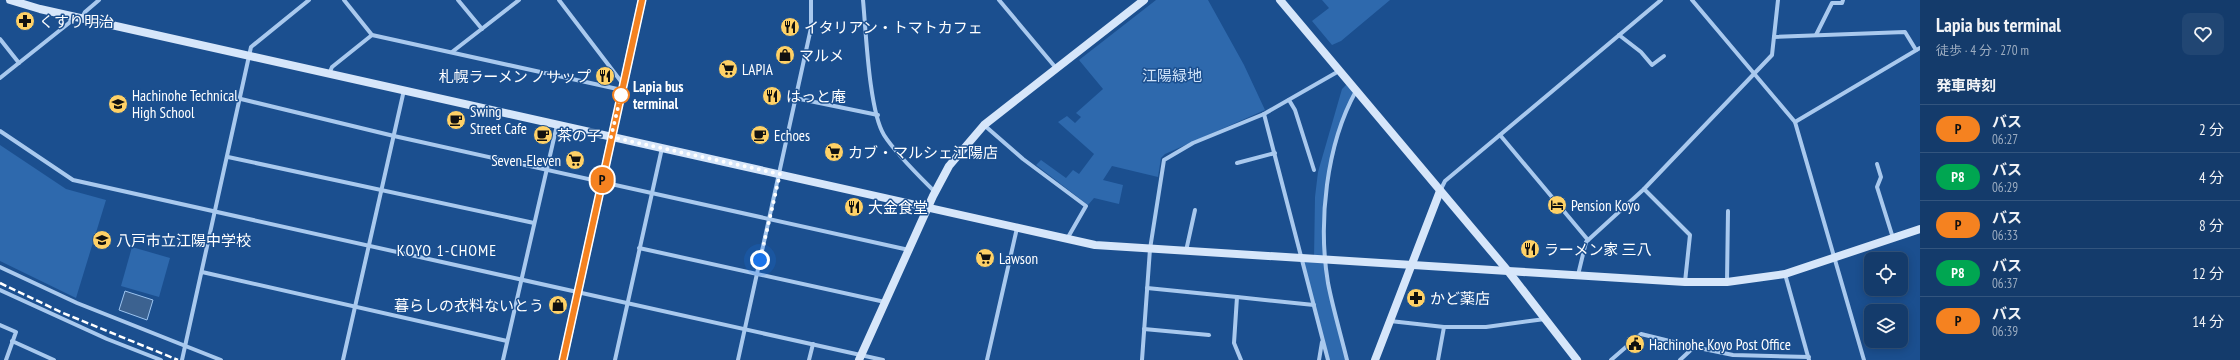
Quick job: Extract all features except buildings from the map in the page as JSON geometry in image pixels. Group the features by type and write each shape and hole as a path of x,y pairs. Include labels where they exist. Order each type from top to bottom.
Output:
{"street":[{"path":"10,0 40,9 1095,245 1186,252 1685,282 1727,282 1785,274 1920,230"},
{"path":"82,18 85,12 99,0"},
{"path":"182,360 241,99 251,47 310,0"},
{"path":"344,0 372,35 623,87"},
{"path":"458,0 482,29"},
{"path":"452,52 519,0"},
{"path":"559,0 623,87"},
{"path":"563,360 642,0"},
{"path":"738,360 811,28 811,0"},
{"path":"863,0 871,78 878,115 884,135 935,192"},
{"path":"999,0 1056,68"},
{"path":"860,357 928,207 949,166 984,125 1144,0"},
{"path":"1280,0 1508,271 1577,360"},
{"path":"1374,360 1445,181 1661,0"},
{"path":"1692,0 1795,122 1864,360"},
{"path":"1578,275 1586,242 1644,189 1772,55 1778,0"},
{"path":"1816,35 1832,3 1842,3 1843,0"},
{"path":"0,78 69,23 73,16"},
{"path":"1774,37 1905,32 1918,49 1795,122"},
{"path":"329,74 332,67 372,35"},
{"path":"1619,35 1641,52 1652,65 1664,56"},
{"path":"0,39 19,63"},
{"path":"1142,360 1150,249 1164,160 1193,143 1264,114 1339,71"},
{"path":"344,360 354,306 404,90"},
{"path":"1347,360 1328,284 1326,260 1326,204 1330,170 1343,118 1356,91"},
{"path":"795,98 878,115"},
{"path":"241,99 394,136 770,218 909,250"},
{"path":"1289,100 1295,110 1314,170"},
{"path":"1264,114 1303,259 1328,360"},
{"path":"503,360 557,125"},
{"path":"984,125 1023,159 1086,206 1067,239"},
{"path":"0,131 73,180 745,328 860,357 883,360"},
{"path":"1500,135 1588,240"},
{"path":"615,360 662,148"},
{"path":"1237,163 1275,153"},
{"path":"228,157 534,223"},
{"path":"1877,164 1881,177 1877,187 1893,238"},
{"path":"1644,189 1690,235 1685,282"},
{"path":"1186,252 1195,210"},
{"path":"1727,282 1728,211"},
{"path":"986,360 1017,228"},
{"path":"639,248 885,302"},
{"path":"0,267 77,303 221,360"},
{"path":"202,272 507,341"},
{"path":"1611,360 1641,334 1733,355 1809,359 1785,274"},
{"path":"1147,288 1314,305"},
{"path":"0,290 107,339 161,360"},
{"path":"1237,297 1234,343 1241,360"},
{"path":"1390,321 1444,327 1486,327 1545,319"},
{"path":"0,325 16,332 6,360"},
{"path":"1438,360 1444,327"},
{"path":"1144,329 1209,335"},
{"path":"1319,360 1323,340"},
{"path":"12,341 54,360"},
{"path":"809,360 813,344"},
{"path":"1680,360 1694,347"}],"green space":[{"name":"江陽緑地","path":"1156,0 1208,0 1244,65 1265,110 1165,154 1161,158 1158,177 1112,166 1103,180 1123,185 1119,204 1094,198 1088,205 1036,165 1041,160 1066,178 1073,170 1079,174 1094,154 1058,122 1067,116 1075,123 1081,117 1076,113 1103,89 1079,60"},
{"path":"1322,0 1390,0 1341,41 1332,45 1312,21 1329,8"},
{"path":"1349,82 1356,91 1343,118 1327,185 1325,230 1328,284 1347,360 1328,360 1303,259 1314,259 1315,197 1318,172 1342,89"},
{"path":"0,145 66,189 106,200 76,298 0,261"},
{"path":"132,247 170,258 159,297 121,286"}],"shaded area":[{"path":"125,291 153,300 147,320 119,310"}],"railway":[{"path":"0,283 63,313 178,360"}],"bus line":[{"name":"P","path":"563,360 642,0"}],"place":[{"name":"くすり明治","path":"25,21"},
{"name":"イタリアン・トマトカフェ","path":"790,27"},
{"name":"マルメ","path":"785,55"},
{"name":"LAPIA","path":"728,69"},
{"name":"札幌ラーメン ノサップ","path":"605,76"},
{"name":"Lapia bus terminal","path":"621,95"},
{"name":"はっと庵","path":"772,96"},
{"name":"Hachinohe Technical High School","path":"118,104"},
{"name":"Swing Street Cafe","path":"456,120"},
{"name":"茶の子","path":"543,135"},
{"name":"Echoes","path":"760,135"},
{"name":"カブ・マルシェ江陽店","path":"834,152"},
{"name":"Seven-Eleven","path":"575,160"},
{"name":"Pension Koyo","path":"1557,205"},
{"name":"大金食堂","path":"854,207"},
{"name":"八戸市立江陽中学校","path":"102,240"},
{"name":"ラーメン家 三八","path":"1530,249"},
{"name":"Lawson","path":"985,258"},
{"name":"かど薬店","path":"1416,298"},
{"name":"暮らしの衣料ないとう","path":"558,305"},
{"name":"Hachinohe Koyo Post Office","path":"1635,344"}],"district":[{"name":"KOYO 1-CHOME","path":"447,250"}],"route":[{"path":"621,95 611,137 780,174 760,260"}]}
